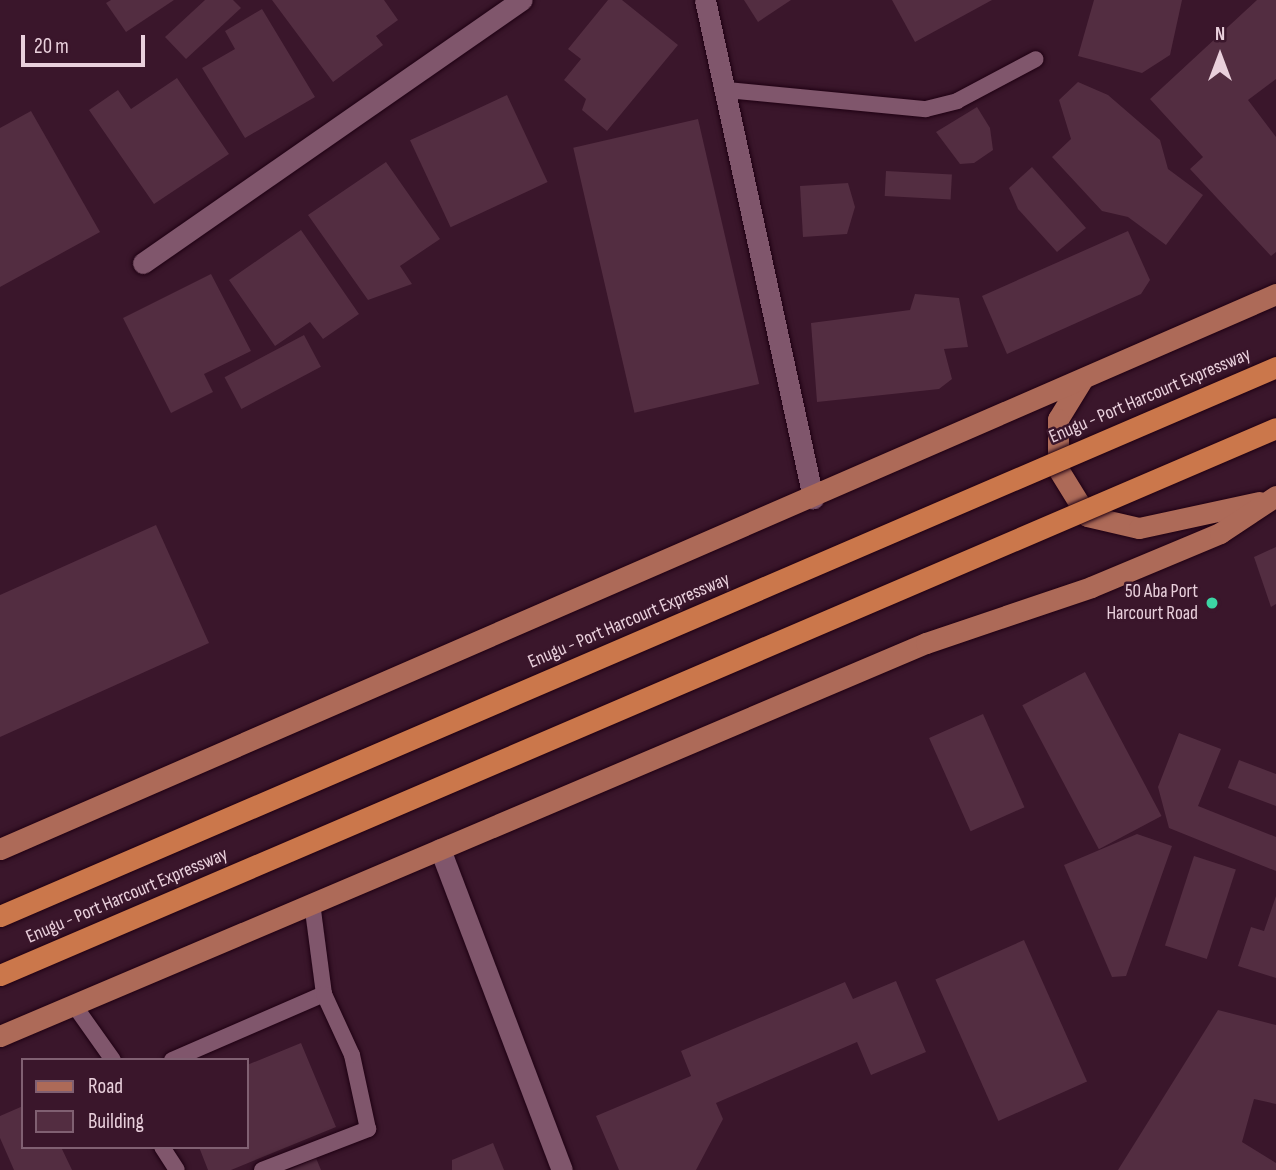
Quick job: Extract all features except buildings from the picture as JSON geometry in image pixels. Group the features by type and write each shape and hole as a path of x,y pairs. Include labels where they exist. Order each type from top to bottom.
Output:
{"highway":[{"name":"Enugu - Port Harcourt Expressway","path":"0,916 1276,367"},
{"name":"Enugu - Port Harcourt Expressway","path":"0,975 1276,428"}],"main road":[{"path":"0,849 813,498 1276,294"},
{"path":"1082,380 1058,419 1058,469 1087,516 1139,528 1270,499"},
{"path":"0,1036 926,643 1091,587 1220,533 1270,499"}],"street":[{"path":"143,262 522,0"},
{"path":"705,0 727,90 813,498"},
{"path":"440,849 562,1170"}],"lane":[{"path":"727,90 926,109 957,101 1035,59"},
{"path":"262,1170 368,1129 352,1055 324,994 313,903"},
{"path":"177,1058 324,994"},
{"path":"74,1005 112,1058"},
{"path":"163,1149 177,1170"}],"place":[{"name":"50 Aba Port Harcourt Road","path":"1212,603"}]}
